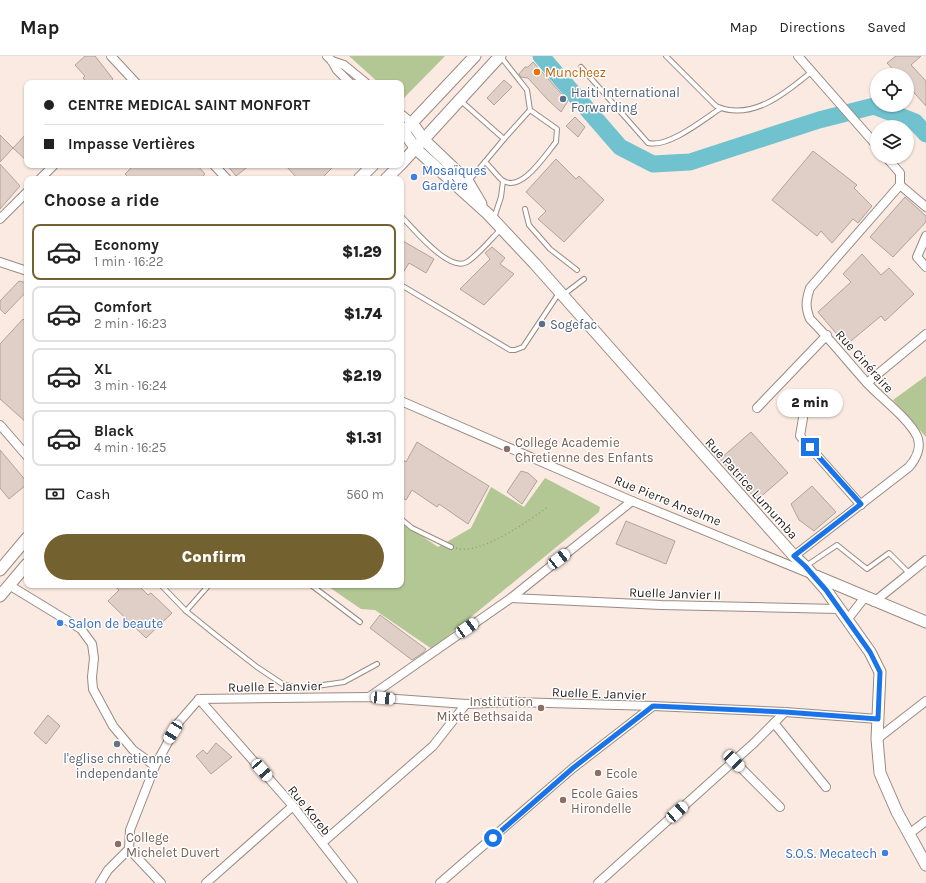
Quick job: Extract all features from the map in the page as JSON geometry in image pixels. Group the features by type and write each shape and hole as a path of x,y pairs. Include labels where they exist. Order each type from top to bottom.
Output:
{"street":[{"path":"111,56 133,80"},
{"path":"404,130 475,56"},
{"path":"404,162 500,56"},
{"path":"798,56 870,138"},
{"path":"329,58 337,70 347,80"},
{"path":"329,58 344,65 362,80"},
{"path":"404,116 412,123"},
{"name":"Rue Patrice Lumumba","path":"412,123 424,140 468,182 490,217"},
{"name":"Rue Patrice Lumumba","path":"404,134 416,149 490,217 561,294 826,590 838,609 870,652 880,672 877,739 880,773 908,834 926,865"},
{"path":"892,164 900,173 900,185 926,208"},
{"path":"43,176 51,168"},
{"path":"217,168 224,176"},
{"path":"363,176 369,168"},
{"path":"389,176 398,168"},
{"name":"Rue Cinéraire","path":"794,556 908,467 914,461 919,448 918,438 911,427 867,383 827,335 810,319 807,313 806,300 810,288 900,185"},
{"path":"0,219 24,195"},
{"path":"926,236 917,257 926,267"},
{"path":"0,262 24,270"},
{"path":"867,383 926,334"},
{"path":"757,408 827,335"},
{"name":"Rue Pierre Anselme","path":"404,402 632,501 926,622"},
{"path":"804,406 800,436 861,504"},
{"path":"0,425 24,453"},
{"path":"369,697 511,598 632,501"},
{"path":"0,570 24,542"},
{"path":"847,620 870,600 926,560"},
{"path":"0,596 24,568"},
{"path":"9,586 81,629 92,644 94,658 92,677 94,689 113,726 133,750 155,766"},
{"name":"Ruelle Janvier II","path":"511,598 661,605 838,609"},
{"name":"Ruelle E. Janvier","path":"199,699 369,697 466,704 514,702 653,706 785,712 878,719"},
{"path":"161,883 130,849 130,830 155,766 179,722 199,699"},
{"name":"Rue Koreb","path":"199,699 293,806 353,883"},
{"path":"877,739 926,701"},
{"path":"322,843 434,746 466,704"},
{"path":"440,883 573,768 653,706"},
{"path":"598,883 734,761 785,712"},
{"path":"774,723 826,787"},
{"path":"734,761 780,807"},
{"path":"206,883 293,806"},
{"path":"908,834 926,821"},
{"path":"100,883 108,870 130,849"}],"lane":[{"path":"485,162 503,181 513,184 524,179 556,142 557,129 530,110 527,90 500,56"},
{"path":"666,56 716,106 737,110 750,109 771,102 812,72"},
{"path":"581,66 648,143 656,144 668,141 721,108"},
{"path":"459,100 504,139"},
{"path":"468,182 530,110"},
{"path":"490,217 502,197 503,181"},
{"path":"525,209 529,225 550,249 577,270"},
{"path":"404,219 442,257 459,264 467,262 501,229"},
{"path":"404,287 510,350 515,350 523,347 561,294 584,279"},
{"path":"404,521 412,528 451,547"},
{"path":"805,566 836,545 867,570 889,554 909,573"},
{"path":"164,588 186,611 257,667 284,685 303,688 344,682 378,664"},
{"path":"186,611 206,588"},
{"path":"315,588 360,622"}],"path":[{"path":"451,547 464,551 482,547 526,523 548,508"}],"green space":[{"path":"349,56 445,56 404,98 404,80 376,80"},
{"path":"926,376 926,437 893,400"},
{"path":"545,478 600,507 599,512 432,649 375,610 361,609 330,588 404,588 404,524 438,547 471,528 491,487 524,507"}],"building":[{"path":"85,56 95,56 113,79 85,80 83,78 85,76 75,65"},
{"path":"896,56 921,56 911,65 914,68 892,68 887,63"},
{"path":"533,62 568,101 561,112 528,78 521,77 519,74 525,67 528,67"},
{"path":"914,68 926,81 926,106 914,93"},
{"path":"504,80 512,87 494,105 487,98"},
{"path":"575,117 585,127 578,137 566,126"},
{"path":"0,135 13,148 0,162"},
{"path":"24,136 24,158 13,148"},
{"path":"813,151 857,185 854,188 872,206 858,223 853,219 832,243 821,231 817,236 772,200"},
{"path":"556,159 576,179 579,176 604,200 564,242 538,219 546,211 526,192"},
{"path":"0,164 20,186 0,209"},
{"path":"131,168 200,168 205,174 203,176 127,176 125,174"},
{"path":"229,168 246,168 236,176"},
{"path":"288,168 332,168 324,176 295,176"},
{"path":"905,197 926,216 926,222 893,257 870,237"},
{"path":"404,242 434,259 426,273 409,263 404,271"},
{"path":"492,247 505,258 500,264 514,274 484,305 460,289 490,259 485,253"},
{"path":"862,254 881,275 889,268 914,294 885,321 881,316 846,345 818,312 851,282 843,274"},
{"path":"19,281 24,282 24,294 5,314 0,309 0,301"},
{"path":"23,319 24,420 0,399 0,344"},
{"path":"751,432 788,473 757,500 720,459"},
{"path":"417,442 489,486 468,524 439,504 437,507 412,490 406,500 404,499 404,460 406,462"},
{"path":"0,450 24,478 24,486 9,499 0,488"},
{"path":"521,471 528,473 537,481 522,504 507,492"},
{"path":"812,486 836,512 814,531 799,520 791,504"},
{"path":"626,521 675,541 666,564 616,544"},
{"path":"117,588 141,588 148,595 151,593 172,613 146,638 108,601 119,590"},
{"path":"380,615 426,649 424,652 412,660 370,628"},
{"path":"48,715 60,726 46,744 34,733"},
{"path":"216,743 232,757 211,774 196,756 203,750 207,754"}],"waterway":[{"path":"541,56 620,147 653,164 690,162 819,120 874,106 915,122 926,134"}],"place":[{"name":"Muncheez","path":"537,72"},
{"name":"Haiti International Forwarding","path":"563,99"},
{"name":"Mosaïques Gardère","path":"414,177"},
{"name":"Sogefac","path":"542,324"},
{"name":"College Academie Chretienne des Enfants","path":"507,449"},
{"name":"Salon de beaute","path":"60,623"},
{"name":"Institution Mixte Bethsaida","path":"541,708"},
{"name":"l'eglise chretienne independante","path":"117,744"},
{"name":"Ecole","path":"598,773"},
{"name":"Ecole Gaies Hirondelle","path":"563,800"},
{"name":"College Michelet Duvert","path":"118,844"},
{"name":"S.O.S. Mecatech","path":"885,853"}],"route":[{"path":"493,838 573,768 653,706 785,712 878,719 880,672 870,652 838,609 826,590 794,556 861,504 810,447"}]}
